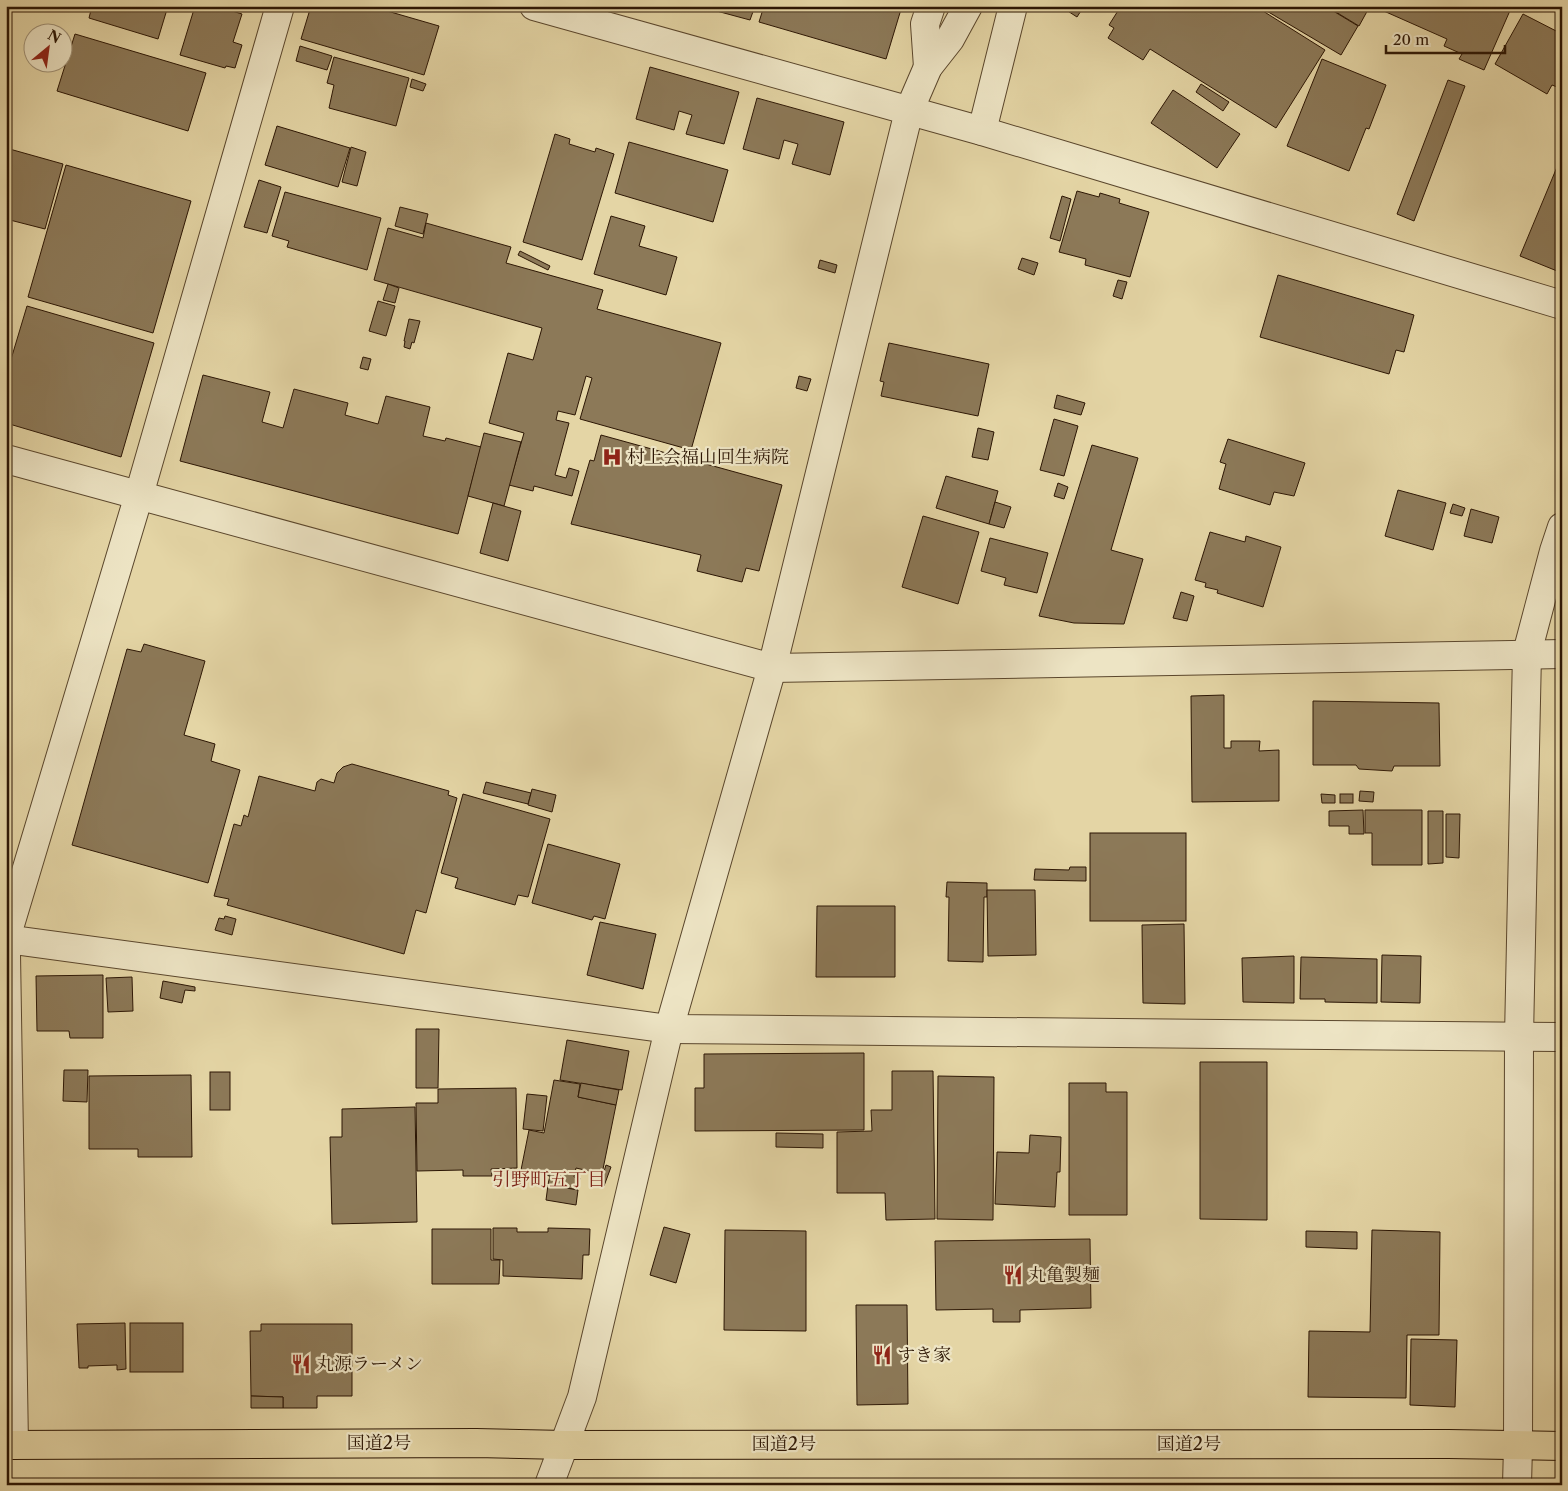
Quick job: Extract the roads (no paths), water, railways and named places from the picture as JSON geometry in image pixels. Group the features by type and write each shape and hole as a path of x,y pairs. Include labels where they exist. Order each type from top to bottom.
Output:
{"highway":[{"name":"国道2号","path":"10,1445 476,1443 565,1445 1448,1444 1562,1446"}],"street":[{"path":"280,6 139,495 6,938 669,1029 1562,1037"},
{"path":"534,6 982,131 1562,305"},
{"path":"928,67 925,24 931,6"},
{"path":"549,1485 582,1397 669,1029 772,668 910,111 928,67 950,39 968,6"},
{"path":"982,131 1013,6"},
{"path":"6,459 772,668 1527,653 1562,654"},
{"path":"1517,1485 1519,1037 1527,653 1562,527"},
{"path":"6,954 10,1445"}],"place":[{"name":"村上会福山回生病院","path":"612,457"},
{"name":"丸亀製麺","path":"1013,1275"},
{"name":"すき家","path":"882,1355"},
{"name":"丸源ラーメン","path":"301,1364"}],"district":[{"name":"引野町五丁目","path":"549,1179"}]}
